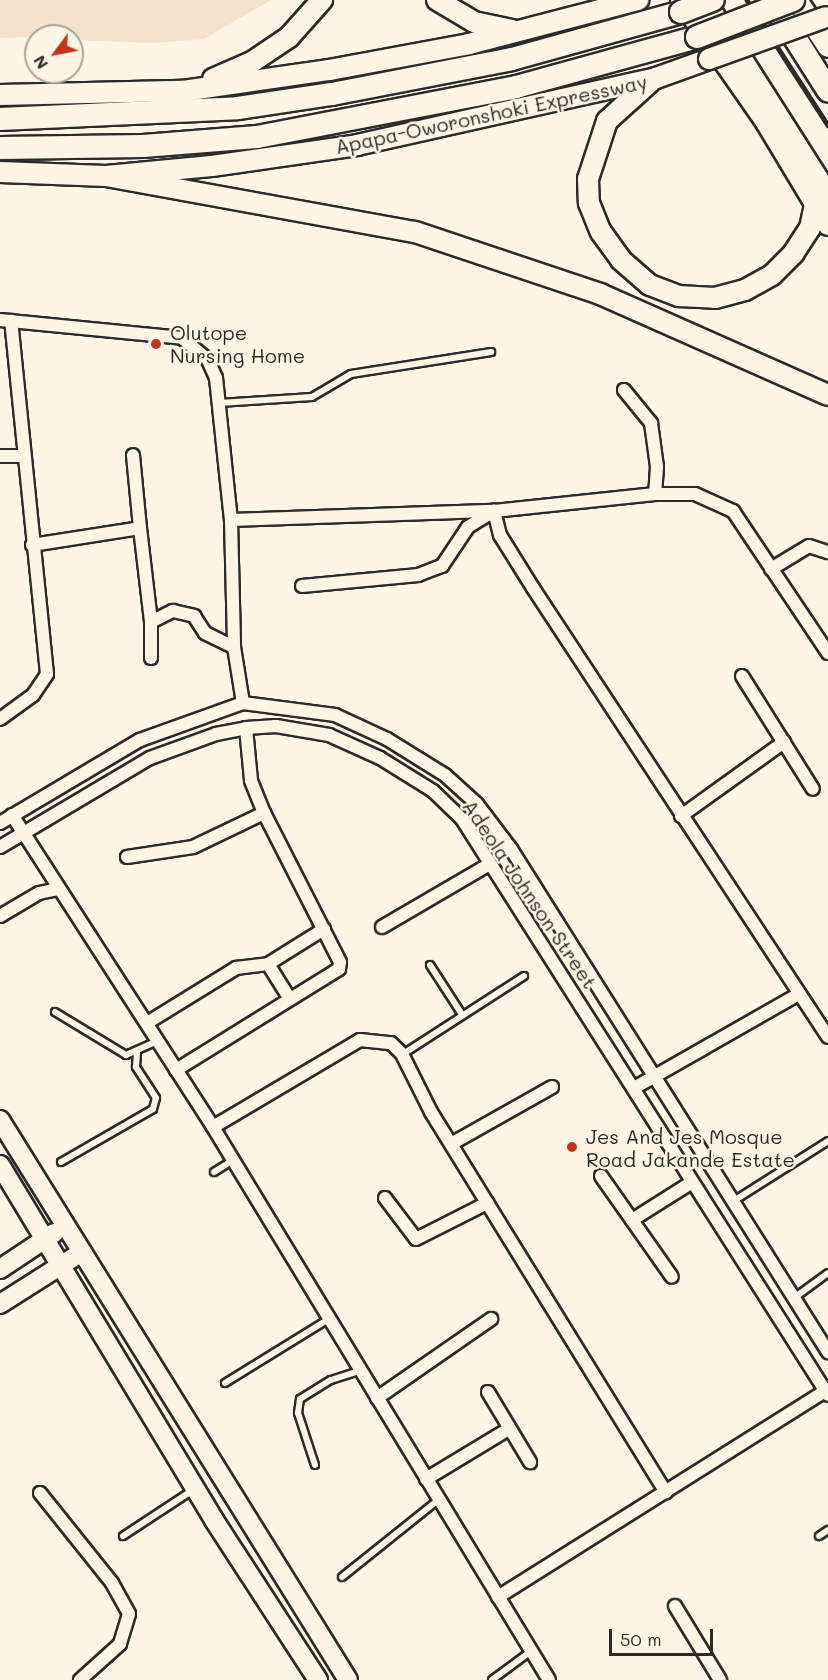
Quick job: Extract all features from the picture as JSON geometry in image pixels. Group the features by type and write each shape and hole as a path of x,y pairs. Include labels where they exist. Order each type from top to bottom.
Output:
{"highway":[{"path":"703,0 807,159 824,197"},
{"path":"0,119 238,108 332,94 512,59 681,6 713,0"},
{"path":"771,0 828,91"},
{"name":"Apapa-Oworonshoki Expressway","path":"0,148 143,146 257,137 516,87 697,37 795,0"}],"main road":[{"path":"183,91 252,62 289,37 322,0"},
{"path":"437,0 474,22 518,31"},
{"path":"0,95 183,91 329,70 518,31 638,0"},
{"path":"795,0 828,47"},
{"path":"681,6 824,197 828,225"},
{"name":"Apapa-Oworonshoki Expressway","path":"0,172 105,176 212,166 357,145 656,78 827,16"},
{"path":"656,78 607,121 588,179 589,203 601,232 621,260 650,285 679,296 715,298 746,290 772,275 794,254 810,228 824,197"},
{"path":"105,176 415,232 600,294 828,394"}],"street":[{"path":"0,719 33,695 47,674 5,320 182,338 208,360 216,378 231,520 234,647 243,704"},
{"path":"624,390 651,423 657,467 655,494"},
{"path":"133,455 151,622 151,658"},
{"path":"0,456 22,456"},
{"path":"231,520 494,511 655,494 695,494 733,511 828,653"},
{"path":"302,586 418,575 442,566 468,527 494,511"},
{"path":"494,511 500,535 681,816 828,1037"},
{"path":"32,545 140,528"},
{"path":"771,569 809,546 828,552"},
{"path":"151,622 173,611 194,616 205,633 234,647"},
{"path":"742,676 813,789"},
{"name":"Adeola Johnson Street","path":"0,823 140,740 243,704 335,716 387,739 446,775 477,804 511,849 652,1077 827,1349"},
{"name":"Adeola Johnson Street","path":"0,848 150,758 216,734 246,728 276,726 329,735 380,758 433,791 462,819 827,1392"},
{"path":"176,1070 339,969 340,962 264,813 251,780 246,728"},
{"path":"681,816 784,742"},
{"path":"127,857 193,847 264,813"},
{"path":"12,815 233,1160 327,1320 549,1680"},
{"path":"382,927 490,864"},
{"path":"0,916 39,893 58,889"},
{"path":"147,1023 236,968 268,964 324,930"},
{"path":"268,964 289,998"},
{"path":"634,1088 799,994"},
{"path":"213,1128 360,1040 391,1043 402,1054 451,1144 666,1492"},
{"path":"451,1144 552,1087"},
{"path":"0,1120 348,1680"},
{"path":"0,1165 58,1265 318,1680"},
{"path":"601,1176 672,1277"},
{"path":"632,1221 692,1182"},
{"path":"385,1198 416,1239 487,1203"},
{"path":"0,1269 44,1238 66,1226"},
{"path":"0,1304 58,1265 82,1252"},
{"path":"377,1398 491,1319"},
{"path":"808,1361 827,1349"},
{"path":"488,1392 507,1430 530,1462"},
{"path":"498,1598 827,1392"},
{"path":"426,1479 507,1430"},
{"path":"40,1493 112,1583 129,1614 120,1644 80,1680"},
{"path":"675,1606 720,1680"}],"lane":[{"path":"219,403 312,397 351,374 491,352"},
{"path":"430,965 461,1014"},
{"path":"402,1054 461,1014 524,976"},
{"path":"55,1012 117,1052 137,1053 158,1041"},
{"path":"61,1162 153,1109 156,1098 136,1067 137,1053"},
{"path":"731,1202 828,1141"},
{"path":"214,1173 233,1160"},
{"path":"793,1298 828,1273"},
{"path":"225,1383 327,1320"},
{"path":"315,1465 298,1413 300,1399 331,1380 359,1371"},
{"path":"123,1536 196,1488"},
{"path":"342,1577 438,1500"},
{"path":"819,1536 828,1530"},
{"path":"492,1680 531,1651"}],"shaded area":[{"path":"0,0 271,0 204,39 154,43 84,40 84,24 24,24 24,37 0,38"}],"railway":[{"path":"747,0 828,125"}],"place":[{"name":"Olutope Nursing Home","path":"156,344"},
{"name":"Jes And Jes Mosque Road Jakande Estate","path":"572,1147"}]}
